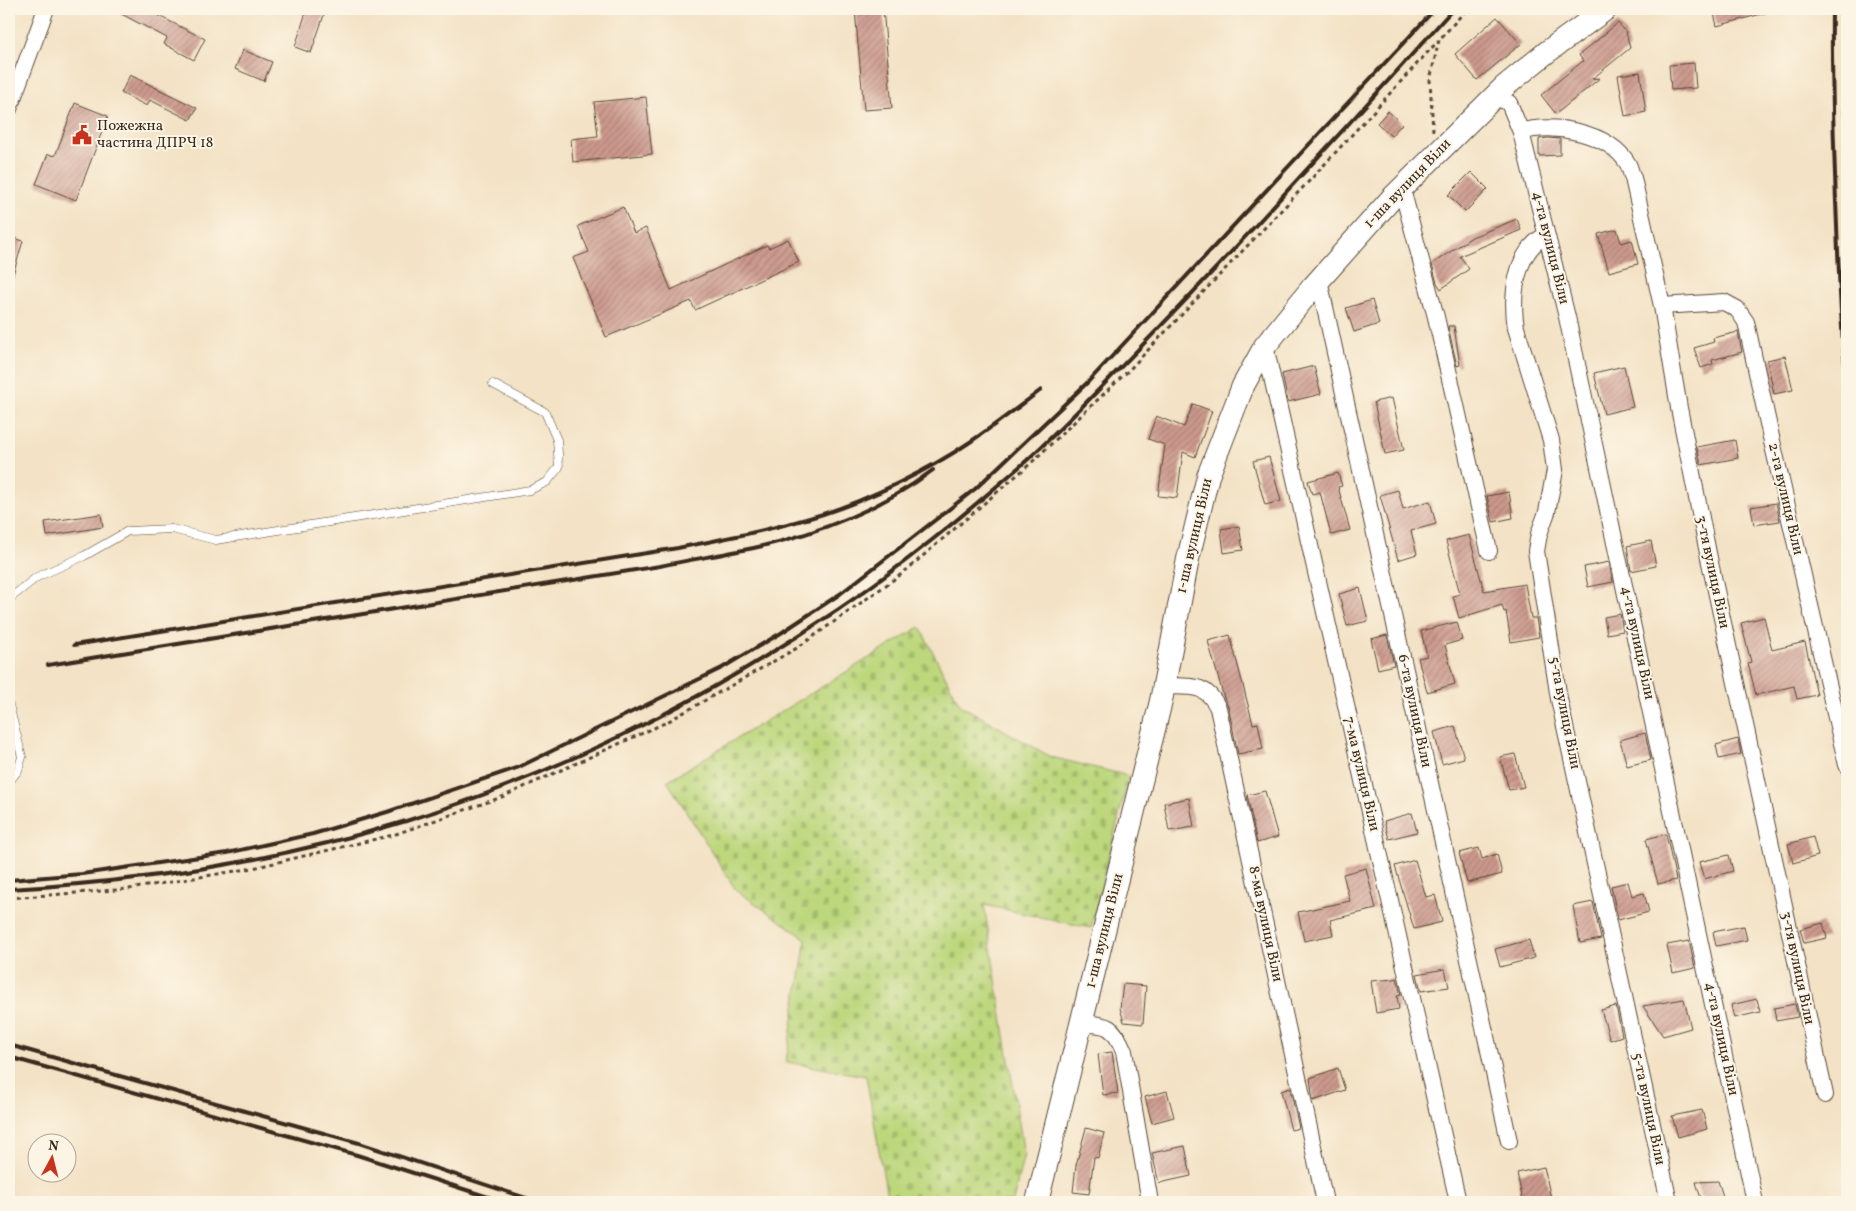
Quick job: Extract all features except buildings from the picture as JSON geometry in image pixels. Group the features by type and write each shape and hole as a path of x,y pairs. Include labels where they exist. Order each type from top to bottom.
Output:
{"main road":[{"name":"1-ша вулиця Віли","path":"1037,1202 1164,686 1188,559 1208,476 1243,386 1265,346 1319,280 1402,189 1494,96 1547,52 1606,9"}],"street":[{"path":"9,109 46,9"},
{"name":"4-та вулиця Віли","path":"1494,96 1509,103 1520,132 1579,374 1755,1202"},
{"name":"3-тя вулиця Віли","path":"1520,132 1534,128 1552,127 1573,130 1597,139 1615,150 1627,163 1633,178 1662,306 1679,408 1709,558 1825,1095"},
{"path":"1402,189 1436,317 1489,551"},
{"name":"5-та вулиця Віли","path":"1546,235 1530,247 1522,265 1515,288 1513,311 1516,328 1551,440 1554,456 1555,470 1552,486 1536,551 1559,699 1669,1202"},
{"name":"6-та вулиця Віли","path":"1319,280 1509,1141"},
{"name":"2-га вулиця Віли","path":"1662,306 1724,302 1737,309 1746,322 1847,766"},
{"name":"7-ма вулиця Віли","path":"1265,346 1458,1202"},
{"name":"8-ма вулиця Віли","path":"1164,686 1198,688 1208,692 1218,708 1325,1202"},
{"path":"1082,1024 1101,1024 1110,1029 1119,1038 1124,1052 1150,1202"}],"lane":[{"path":"9,599 37,577 84,556 128,531 172,529 216,540 530,490 547,482 559,467 558,440 545,412 493,384"},
{"path":"9,705 22,757 18,770 9,782"}],"path":[{"path":"9,898 129,889 253,868 393,835 502,797 658,726 797,648 903,573 1030,464 1129,370 1312,178 1467,9"},
{"path":"1434,156 1430,80 1438,40"}],"green space":[{"path":"920,627 960,705 1051,757 1129,776 1091,928 984,905 1024,1154 1013,1202 888,1202 866,1076 786,1062 806,939 736,890 667,781"}],"railway":[{"path":"9,880 82,874 227,853 313,834 387,812 519,767 722,668 781,633 840,594 975,489 1089,381 1435,9"},
{"path":"9,889 109,881 209,867 308,848 406,821 520,781 575,757 684,703 788,642 839,609 911,557 1025,462 1080,409 1213,271 1453,9"},
{"path":"1832,9 1833,117 1838,246 1847,386"},
{"path":"1846,9 1844,83 1847,198"},
{"path":"74,645 678,548 787,524 841,508 918,473 954,453 1041,390"},
{"path":"48,665 660,566 758,547 827,527 850,517 893,496 933,470"},
{"path":"9,1045 359,1143 538,1202"},
{"path":"9,1057 357,1155 504,1202"}],"place":[{"name":"Пожежна частина ДПРЧ 18","path":"82,135"}]}
